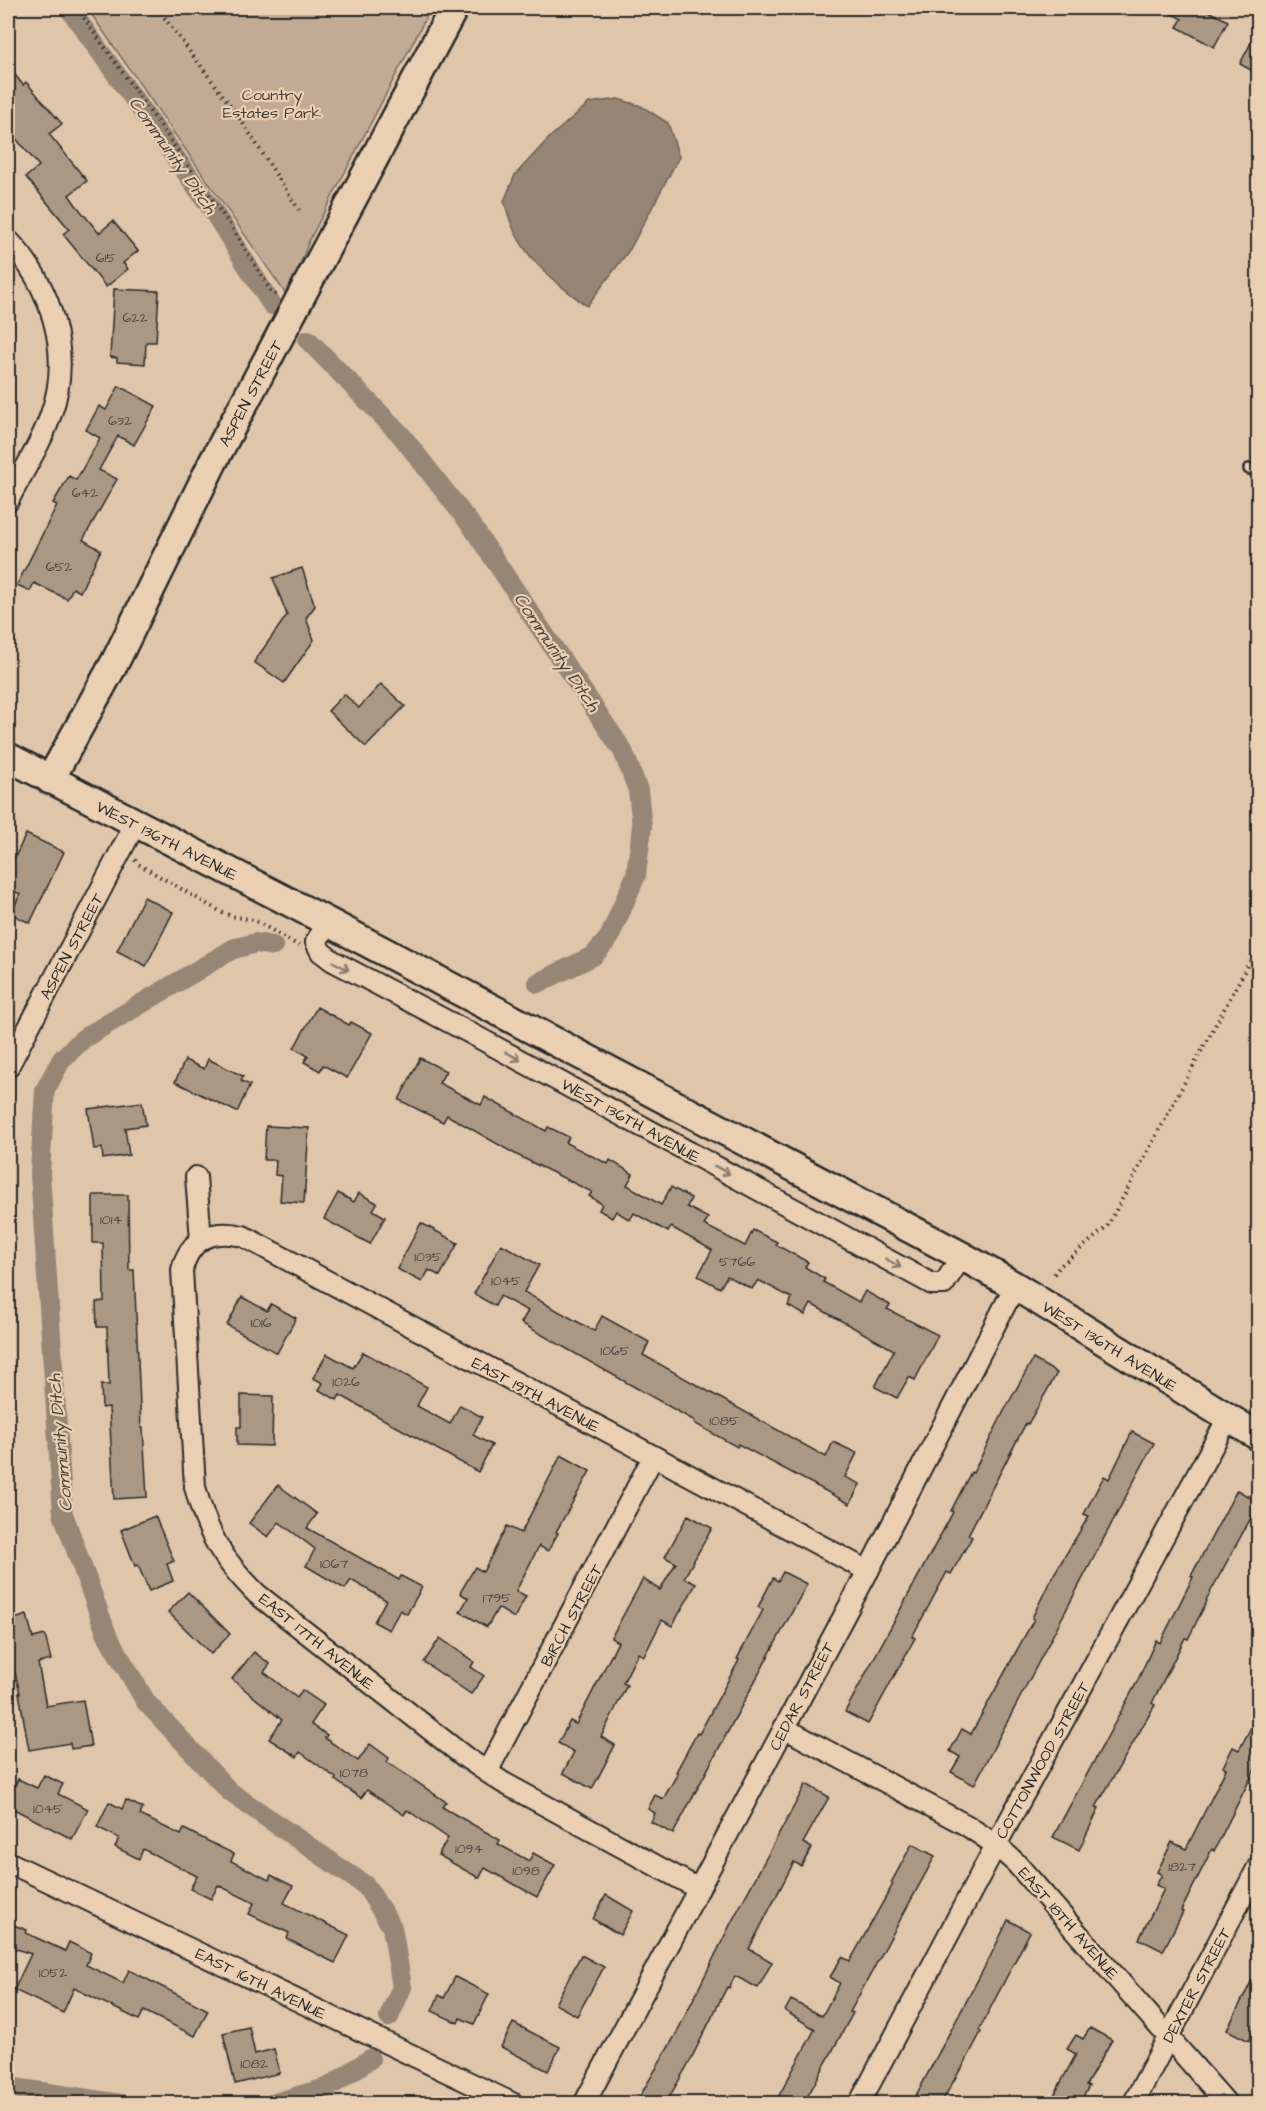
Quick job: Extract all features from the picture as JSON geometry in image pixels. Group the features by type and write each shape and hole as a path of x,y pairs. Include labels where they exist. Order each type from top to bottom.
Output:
{"main road":[{"name":"ASPEN STREET","path":"50,780 116,660 213,462 454,8"},
{"name":"WEST 136TH AVENUE","path":"8,757 328,922 962,1256 1015,1286 1258,1436"}],"street":[{"path":"8,240 23,255 43,288 54,321 59,353 57,390 52,414 8,501"},
{"name":"ASPEN STREET","path":"8,1067 135,824"},
{"name":"WEST 136TH AVENUE","path":"328,922 316,942 321,952 333,961 480,1038 932,1284 944,1284 962,1256"},
{"path":"196,1177 201,1240"},
{"name":"EAST 19TH AVENUE","path":"201,1240 215,1234 228,1233 243,1236 868,1571"},
{"name":"EAST 17TH AVENUE","path":"201,1240 192,1247 185,1258 182,1270 195,1487 211,1536 236,1573 257,1594 487,1772 699,1889"},
{"name":"CEDAR STREET","path":"584,2103 868,1571 1015,1286"},
{"name":"COTTONWOOD STREET","path":"859,2103 1228,1418"},
{"name":"BIRCH STREET","path":"487,1772 653,1457"},
{"name":"EAST 18TH AVENUE","path":"784,1728 966,1825 996,1845 1016,1863 1227,2103"},
{"name":"EAST 16TH AVENUE","path":"8,1862 514,2103"},
{"name":"DEXTER STREET","path":"1133,2103 1258,1867"}],"path":[{"path":"77,8 233,229 271,291 281,298"},
{"path":"158,8 237,114 299,210"},
{"path":"135,860 138,864 223,913 254,920 302,948"},
{"path":"1054,1274 1060,1266 1107,1227 1258,946"}],"green space":[{"name":"Country Estates Park","path":"87,8 431,8 309,241 288,297"}],"shaded area":[{"path":"618,99 641,106 668,123 679,157 630,249 587,306 556,282 521,244 504,201 515,175 549,138 589,103"}],"building":[{"path":"1161,8 1202,8 1228,21 1214,47 1177,27 1182,19"},
{"path":"1258,29 1258,74 1240,64"},
{"path":"8,66 23,85 26,82 62,124 49,134 87,181 69,195 76,205 99,233 113,221 138,251 123,263 128,269 106,287 63,234 69,229 26,177 39,166 8,129"},
{"path":"114,289 159,291 156,342 146,342 145,364 117,362 117,358 110,357"},
{"path":"119,386 156,406 134,445 118,436 99,470 117,479 83,540 101,550 80,592 73,588 67,599 34,583 30,591 17,585 57,505 53,503 69,476 76,480 100,438 86,430 99,406 106,410"},
{"path":"302,568 315,606 306,618 314,640 284,683 254,662 287,615 273,578"},
{"path":"381,684 405,706 366,747 328,711 344,694 359,708"},
{"path":"26,834 64,852 30,923 11,914 20,894 8,888 8,872"},
{"path":"144,897 173,912 146,966 117,951"},
{"path":"317,1007 349,1025 351,1022 372,1033 347,1078 323,1065 320,1071 304,1062 308,1056 294,1048"},
{"path":"420,1058 446,1071 439,1083 481,1105 485,1097 546,1131 548,1127 569,1137 566,1143 608,1164 610,1160 633,1174 627,1185 661,1205 671,1187 691,1198 687,1207 708,1218 704,1225 745,1246 753,1230 808,1262 805,1267 825,1279 823,1282 859,1302 865,1291 890,1305 887,1309 938,1335 915,1380 909,1377 897,1398 875,1387 894,1350 811,1304 805,1315 788,1306 792,1298 758,1280 752,1289 727,1276 720,1288 698,1276 712,1250 671,1227 668,1232 634,1213 630,1220 616,1211 612,1218 599,1210 602,1204 589,1196 592,1192 517,1155 447,1115 443,1122 399,1100"},
{"path":"208,1059 243,1076 241,1081 250,1085 237,1112 175,1082 185,1060 204,1069"},
{"path":"142,1102 146,1125 125,1128 129,1155 103,1159 102,1148 94,1149 88,1109"},
{"path":"266,1126 309,1128 304,1203 280,1201 282,1176 275,1175 276,1160 264,1160"},
{"path":"338,1193 354,1202 359,1193 377,1203 373,1210 385,1217 370,1244 324,1219"},
{"path":"93,1195 128,1195 129,1270 134,1270 141,1428 143,1428 147,1497 114,1499 109,1407 102,1408 101,1385 109,1385 107,1327 97,1327 96,1302 104,1301 103,1243 93,1243"},
{"path":"421,1223 458,1243 440,1276 429,1270 422,1282 397,1269"},
{"path":"501,1244 539,1265 524,1292 594,1331 602,1316 649,1342 643,1355 826,1457 833,1442 857,1453 845,1477 860,1484 850,1504 738,1444 737,1447 521,1323 528,1311 500,1296 495,1306 474,1294"},
{"path":"242,1297 267,1311 271,1304 296,1318 277,1353 227,1325"},
{"path":"363,1352 427,1387 417,1406 450,1424 460,1405 482,1417 473,1435 492,1445 478,1472 340,1395 337,1400 319,1390 323,1383 313,1378 327,1354 353,1368"},
{"path":"1033,1359 1057,1373 1028,1424 1026,1423 968,1535 972,1537 951,1574 947,1572 912,1637 915,1638 868,1724 845,1712"},
{"path":"241,1395 273,1396 272,1446 237,1445 237,1427 241,1427"},
{"path":"1132,1432 1154,1443 974,1785 951,1772 960,1757 950,1751 962,1729 971,1734 1034,1619 1032,1618 1051,1579 1089,1516 1084,1514 1104,1476 1109,1479"},
{"path":"561,1455 590,1471 548,1551 539,1546 516,1591 526,1596 514,1618 498,1608 487,1627 460,1612 468,1598 460,1593 475,1567 483,1572 507,1526 521,1533"},
{"path":"278,1485 317,1514 307,1528 399,1580 401,1576 422,1587 407,1614 400,1610 389,1630 374,1622 386,1600 351,1580 345,1589 306,1566 315,1549 279,1522 268,1537 249,1523"},
{"path":"1237,1490 1258,1502 1258,1505 1206,1600 1188,1639 1185,1638 1152,1703 1155,1705 1096,1807 1099,1808 1079,1850 1053,1837 1137,1682 1156,1640 1160,1643 1193,1577 1191,1576"},
{"path":"688,1515 712,1528 684,1578 696,1584 672,1626 662,1620 644,1656 638,1653 623,1683 627,1685 601,1737 615,1745 592,1789 563,1773 574,1752 558,1743 570,1721 576,1724 618,1642 611,1638 643,1579 660,1590 676,1563 665,1557"},
{"path":"155,1516 174,1561 167,1564 173,1581 149,1591 138,1565 135,1566 121,1530"},
{"path":"783,1572 807,1584 673,1834 651,1822 655,1813 648,1809 655,1795 663,1799 678,1773 676,1772 697,1733 699,1734 739,1660 737,1659 763,1610 758,1607 773,1578 778,1581"},
{"path":"188,1592 230,1634 211,1654 168,1612"},
{"path":"27,1615 33,1638 45,1635 51,1660 38,1663 46,1706 83,1700 91,1746 71,1749 70,1743 29,1750 20,1693 8,1644 8,1621"},
{"path":"440,1638 474,1662 471,1667 484,1676 471,1694 424,1662"},
{"path":"254,1652 270,1664 264,1672 297,1698 302,1690 324,1705 311,1724 327,1735 325,1738 358,1761 370,1744 389,1758 387,1762 446,1802 442,1807 500,1840 498,1844 529,1861 533,1853 555,1865 537,1897 485,1868 479,1878 438,1855 448,1838 407,1810 404,1815 367,1790 361,1798 300,1752 297,1757 269,1739 282,1720 232,1679"},
{"path":"1258,1714 1258,1763 1214,1851 1212,1849 1163,1951 1139,1939 1164,1889 1156,1885 1162,1875 1157,1872 1172,1842 1186,1849 1226,1769 1223,1767 1233,1747 1239,1750"},
{"path":"44,1775 63,1784 58,1794 88,1809 72,1839 8,1806 8,1800 18,1779 37,1788"},
{"path":"806,1784 829,1797 803,1843 812,1848 801,1866 794,1862 749,1949 772,1962 758,1988 735,1976 666,2103 636,2103 675,2036 731,1923"},
{"path":"126,1800 143,1808 140,1815 181,1835 184,1829 234,1854 231,1861 269,1880 271,1875 293,1886 284,1903 349,1935 335,1963 287,1939 289,1933 249,1914 254,1903 218,1885 211,1899 190,1889 197,1876 143,1849 139,1859 115,1847 119,1838 97,1827 109,1802 122,1809"},
{"path":"912,1844 935,1856 850,2012 853,2013 804,2103 775,2103 815,2029 785,2011 791,2000 822,2016 840,1983 830,1977 842,1957 850,1961 893,1884 891,1883"},
{"path":"606,1895 633,1911 620,1935 593,1919"},
{"path":"1008,1920 1030,1932 979,2030 981,2032 941,2103 912,2103 990,1957"},
{"path":"8,1923 27,1930 26,1933 65,1951 69,1942 91,1953 86,1965 123,1983 129,1970 208,2010 195,2036 144,2011 139,2020 74,1988 63,2013 14,1990 31,1954 8,1946"},
{"path":"581,1955 604,1967 577,2016 555,2004"},
{"path":"1258,1968 1258,2021 1249,2041 1227,2030"},
{"path":"455,1977 489,1994 474,2024 460,2018 458,2023 432,2011 439,1995 444,1998"},
{"path":"513,2023 560,2047 548,2071 501,2047"},
{"path":"249,2027 255,2054 274,2049 280,2073 235,2084 223,2033"},
{"path":"1090,2028 1112,2040 1086,2085 1089,2086 1080,2103 1050,2103 1076,2054 1067,2049 1076,2035 1083,2039"}],"waterway":[{"name":"Community Ditch","path":"69,8 210,206 272,305"},
{"name":"Community Ditch","path":"308,340 401,435 471,525 623,751 638,790 642,827 636,875 609,938 593,956 538,983"},
{"name":"Community Ditch","path":"273,946 256,943 233,949 84,1038 62,1059 45,1090 40,1173 63,1514 107,1635 146,1702 230,1792 366,1886 392,1927 402,1987 389,2017"},
{"name":"Community Ditch","path":"271,2104 329,2087 370,2059"},
{"name":"Community Ditch","path":"8,2087 121,2104"}]}
